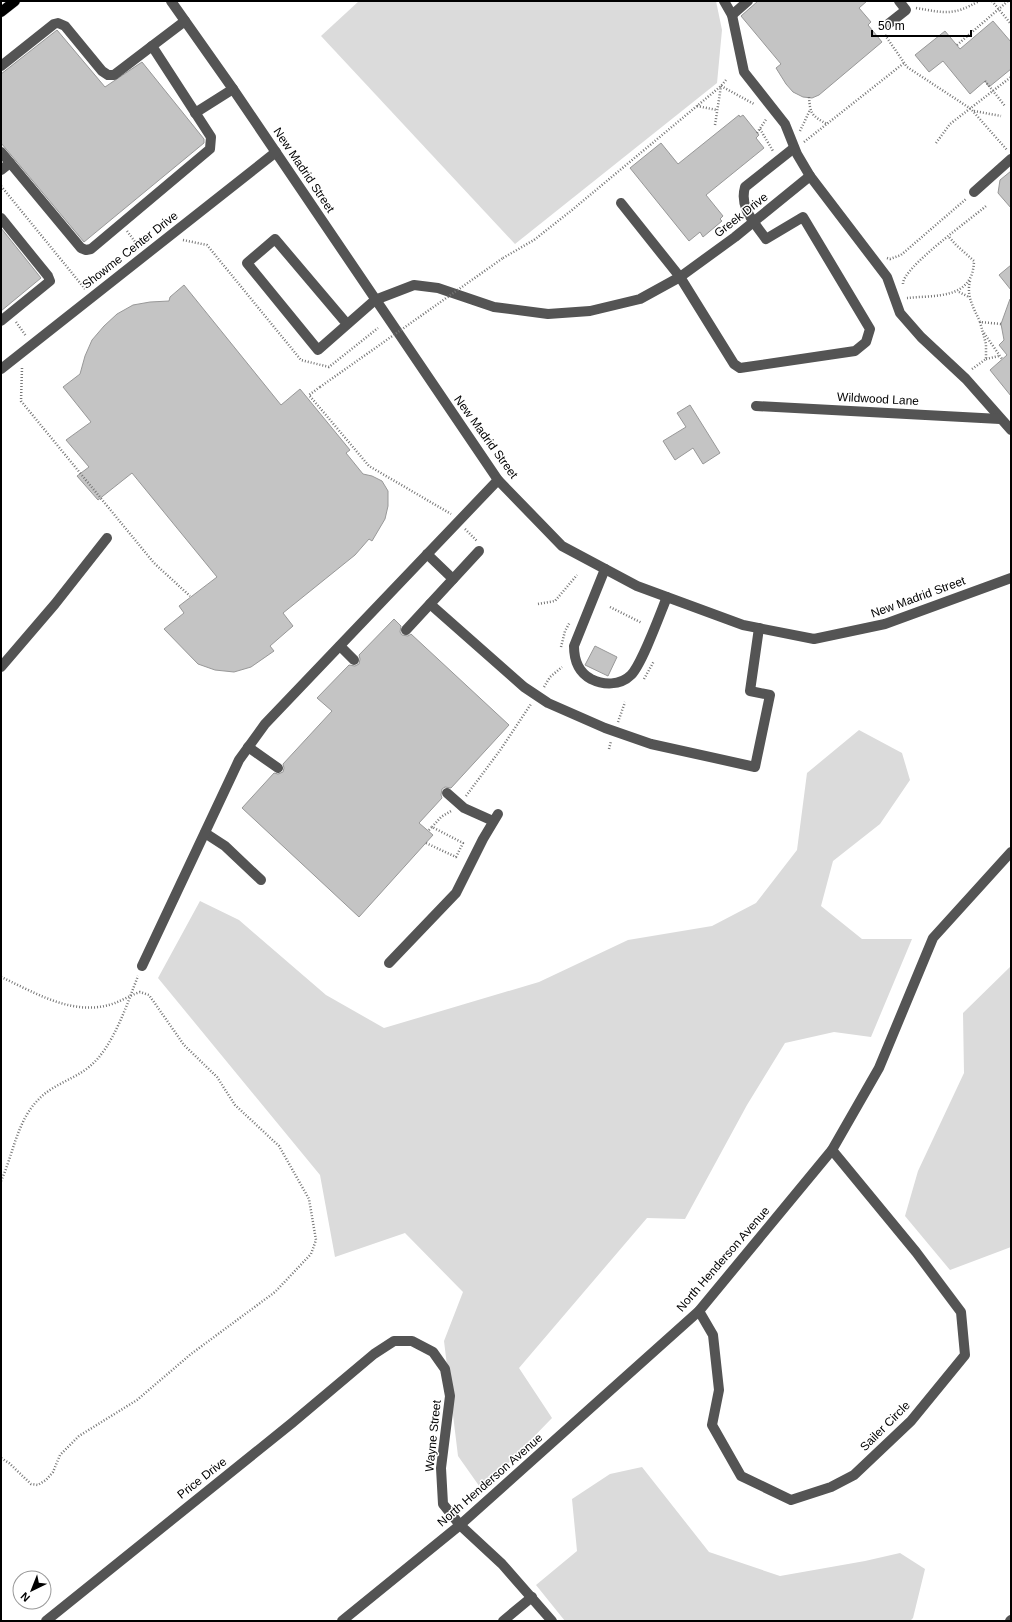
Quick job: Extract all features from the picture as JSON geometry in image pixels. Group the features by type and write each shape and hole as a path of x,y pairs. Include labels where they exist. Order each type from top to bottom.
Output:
{"main road":[{"path":"1,12 15,1"}],"street":[{"name":"New Madrid Street","path":"171,1 233,89 498,480 562,546 637,586 743,625 814,639 885,624 1011,578"},
{"path":"724,1 732,15 744,72 786,124 794,148 810,176 887,277 900,312 921,336 966,379 1011,430"},
{"path":"732,15 748,1"},
{"path":"887,25 906,10 902,5"},
{"path":"1,66 54,24 58,23 65,26 102,71 108,75 114,75 185,21"},
{"path":"1,152 81,248 86,250 90,249 210,149 212,144 211,137 152,46"},
{"path":"195,113 233,89"},
{"path":"621,203 680,278 734,364 740,368 856,351 866,342 870,329 803,217 766,239 744,206 742,197 745,187 794,148"},
{"name":"Showme Center Drive","path":"1,369 276,152"},
{"path":"974,192 1011,160"},
{"path":"1,170 10,163"},
{"name":"Greek Drive","path":"347,324 275,239 247,263 318,350 375,300 414,285 438,288 494,307 548,314 590,311 640,299 680,278 754,222 810,176"},
{"path":"1,218 48,276 50,281 1,321"},
{"name":"Wildwood Lane","path":"756,406 1000,419"},
{"path":"142,966 239,760 248,747 265,724 498,480"},
{"path":"1,667 55,604 107,538"},
{"path":"406,630 479,551"},
{"path":"428,554 453,579"},
{"path":"605,569 574,646 574,658 579,668 589,678 602,684 620,681 631,675 667,597"},
{"path":"430,604 524,687 548,703 605,728 651,744 755,767 770,695 750,690 759,628"},
{"path":"340,646 354,660"},
{"path":"248,747 278,768"},
{"path":"389,963 456,893 496,818 464,808 447,793"},
{"path":"205,833 225,846 261,880"},
{"name":"North Henderson Avenue","path":"342,1621 460,1525 698,1311 832,1150 879,1068 933,938 1011,852"},
{"name":"Sailer Circle","path":"698,1311 714,1335 719,1390 712,1425 741,1476 791,1500 831,1487 854,1475 911,1421 965,1355 961,1312 916,1252 832,1150"},
{"name":"Wayne Street","path":"374,1354 394,1341 412,1341 433,1352 445,1369 450,1396 441,1468 443,1504 460,1525 502,1564 552,1621"},
{"name":"Price Drive","path":"46,1621 292,1423 374,1354"},
{"path":"503,1621 532,1597"}],"path":[{"path":"902,5 946,13 960,11 979,1"},
{"path":"992,1 1011,24"},
{"path":"957,45 1008,1"},
{"path":"887,25 884,37 904,63 919,75 973,110 1011,155"},
{"path":"810,110 800,128 803,143 904,63"},
{"path":"936,143 950,124 973,110 993,91 1011,77"},
{"path":"451,514 370,466 309,395 503,258 534,240 721,86 726,80"},
{"path":"985,81 1005,106"},
{"path":"721,86 756,105"},
{"path":"715,125 721,86"},
{"path":"809,97 810,110 815,118 827,124"},
{"path":"697,106 717,110"},
{"path":"973,110 1001,116"},
{"path":"758,133 768,116 764,113"},
{"path":"760,129 775,153"},
{"path":"1,186 92,297"},
{"path":"890,259 901,255 974,192"},
{"path":"902,280 914,265 986,206"},
{"path":"121,223 145,255"},
{"path":"904,298 946,295 959,292 970,278 974,272 974,261 949,237"},
{"path":"970,278 968,289 969,297 980,322 986,344 986,359"},
{"path":"959,292 969,297"},
{"path":"980,322 1001,324"},
{"path":"982,330 1002,359"},
{"path":"972,369 986,359 999,356"},
{"path":"26,365 21,369 21,401 154,563 190,596"},
{"path":"465,529 479,543 479,551"},
{"path":"538,604 555,601 577,575"},
{"path":"610,606 642,623"},
{"path":"428,831 441,817 453,810 482,776 550,677 562,667"},
{"path":"426,842 456,857 463,843 432,827"},
{"path":"1,1181 24,1119 37,1101 58,1083 89,1067 103,1052 122,1017 142,966"},
{"path":"1,977 61,1005 99,1007 114,1004 140,992 148,995 184,1045 217,1077 235,1105 278,1146 309,1199 316,1240 311,1254 275,1292 191,1354 137,1400 79,1436 60,1455 53,1472 46,1480 38,1485 31,1484 9,1463 1,1458"}],"shaded area":[{"path":"359,1 716,1 722,30 717,83 515,244 321,36"},
{"path":"859,730 902,753 910,780 880,824 833,861 821,906 862,939 912,939 871,1037 834,1032 785,1043 747,1105 685,1219 647,1218 519,1368 552,1418 482,1490 458,1456 444,1341 463,1292 405,1233 335,1257 320,1175 158,978 200,901 239,920 326,995 384,1028 539,982 628,940 712,926 756,903 797,850 807,773"},
{"path":"1011,966 1011,1247 950,1270 905,1216 918,1171 964,1073 963,1013"},
{"path":"642,1467 709,1552 780,1576 865,1561 900,1553 925,1569 913,1618 910,1621 565,1621 536,1585 577,1551 572,1499 610,1474"}],"building":[{"path":"758,1 867,1 859,8 871,22 868,25 882,42 819,95 812,98 803,97 793,92 786,84 776,68 781,64 741,16"},
{"path":"993,21 1011,42 1011,69 989,87 985,81 970,94 943,61 929,72 915,55 945,31 960,49"},
{"path":"57,30 105,87 142,62 204,139 204,143 84,242 1,143 1,74"},
{"path":"739,115 740,117 743,115 759,135 756,138 764,148 706,195 723,216 720,219 722,221 703,237 700,232 689,241 630,168 661,143 678,164"},
{"path":"1011,171 1011,208 998,193 1000,180"},
{"path":"1,228 41,278 1,311"},
{"path":"1011,265 1011,290 999,275"},
{"path":"184,285 281,405 300,389 350,450 346,453 363,474 372,476 382,481 388,491 388,506 385,519 372,541 369,539 355,555 283,613 293,626 270,646 274,651 251,667 234,672 215,670 198,664 164,629 184,613 179,606 217,577 132,473 98,500 77,476 89,467 66,440 91,422 63,387 80,374 85,356 92,340 117,314 133,305 169,301 170,297"},
{"path":"1010,299 1011,396 990,370 1007,355 999,345 1004,340 1001,324"},
{"path":"690,405 720,453 703,464 693,448 675,460 663,441 686,427 677,413"},
{"path":"394,619 401,626 400,632 402,635 408,636 411,634 509,725 451,788 445,787 442,789 442,798 419,823 433,835 359,917 242,808 274,773 278,774 283,772 283,764 332,711 317,698 349,665 355,666 359,664 359,655"},
{"path":"595,646 617,657 608,676 585,665"}]}
